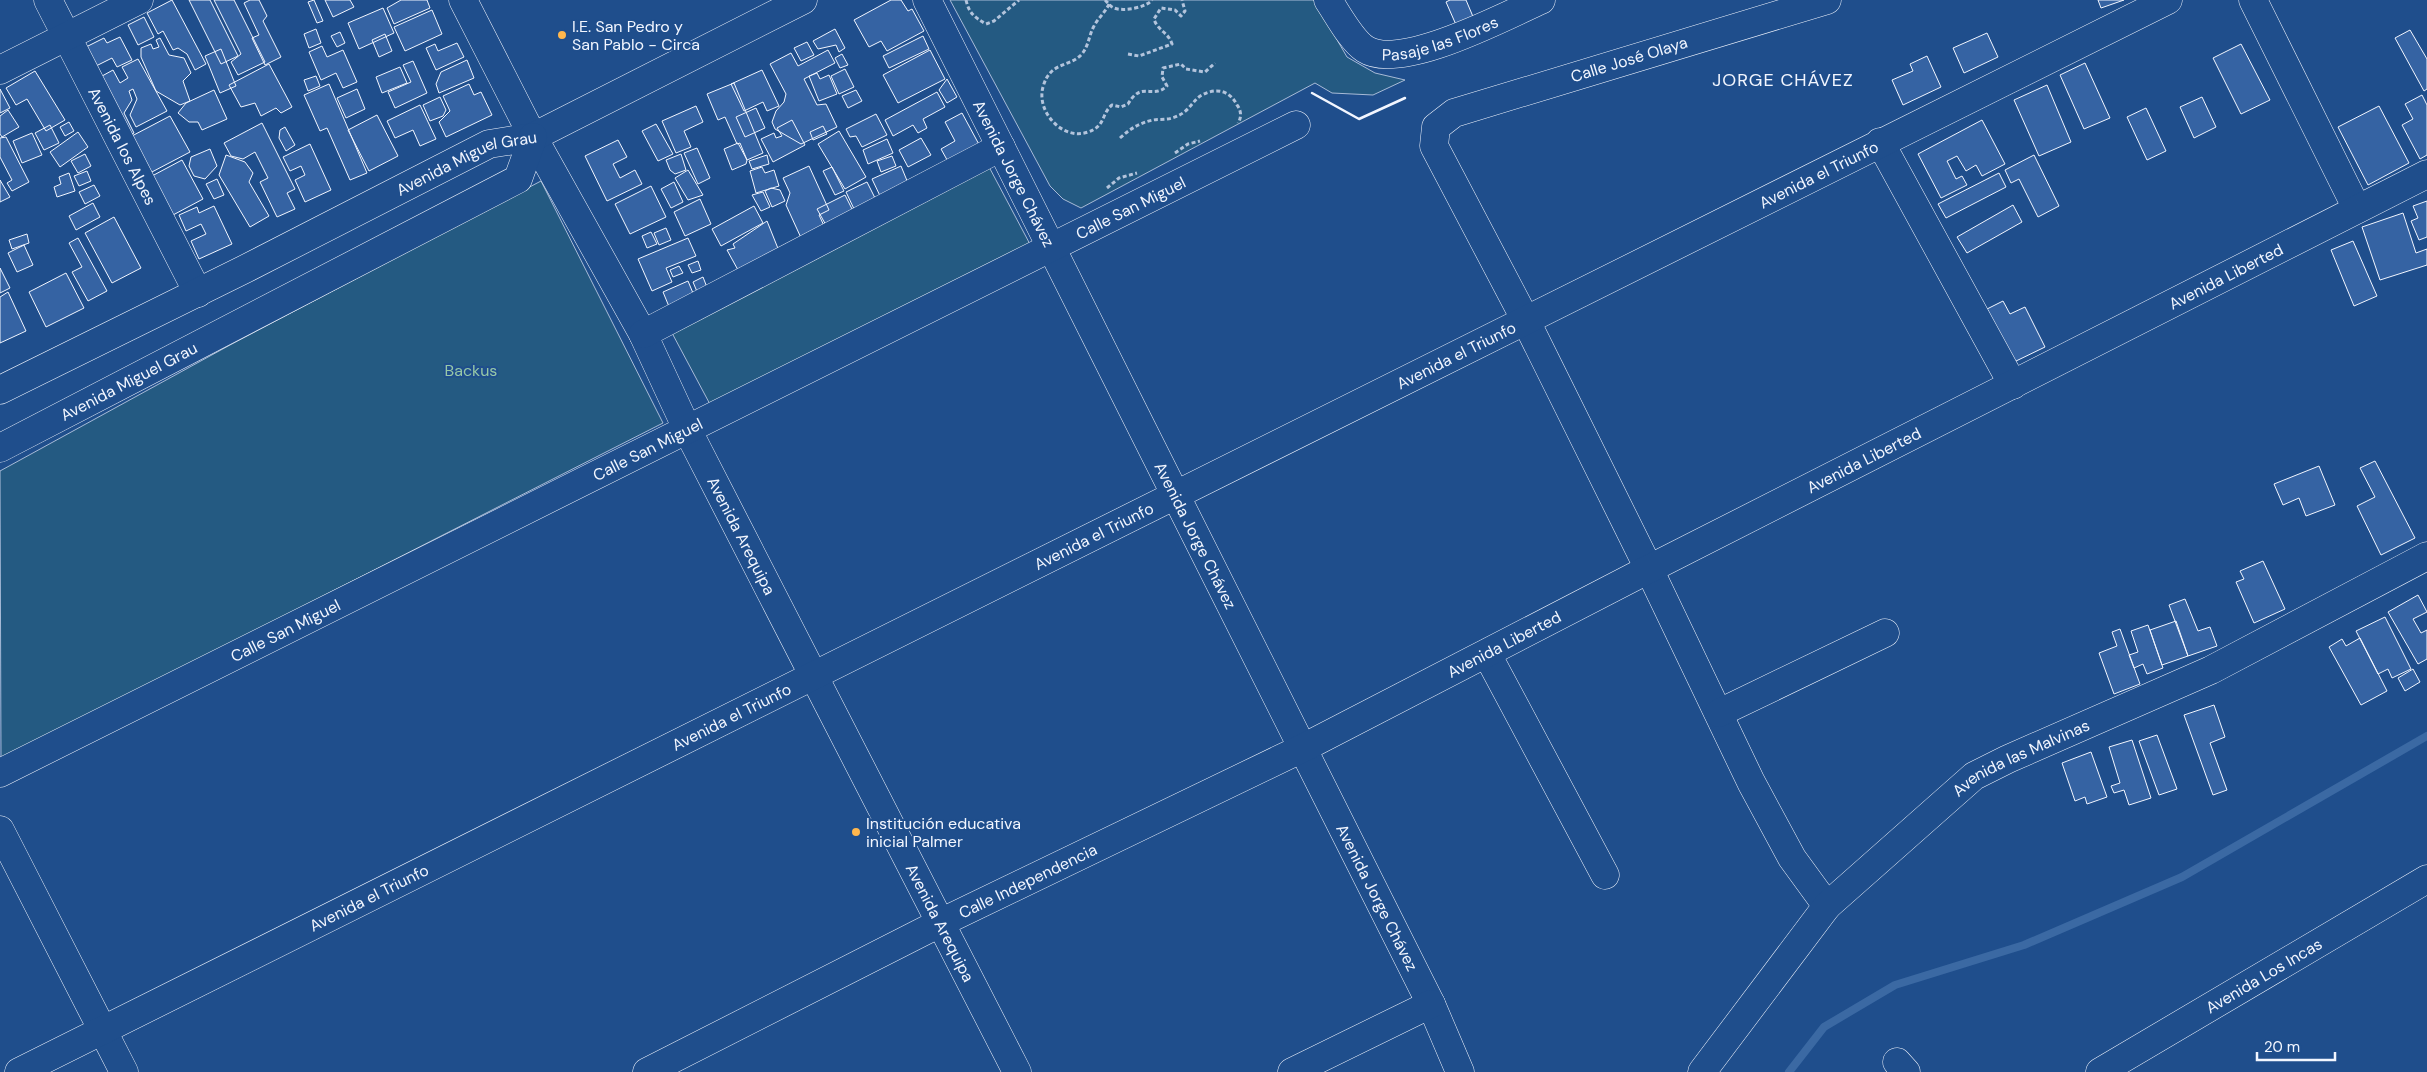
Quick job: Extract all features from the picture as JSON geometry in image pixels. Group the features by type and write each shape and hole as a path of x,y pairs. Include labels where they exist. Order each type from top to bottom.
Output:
{"street":[{"name":"Avenida los Alpes","path":"48,0 198,293"},
{"path":"0,70 139,0"},
{"name":"Avenida Arequipa","path":"463,0 532,137 643,334 687,430 1017,1072"},
{"path":"532,137 803,0"},
{"name":"Avenida Jorge Chávez","path":"927,0 1431,1004 1460,1072"},
{"name":"Pasaje las Flores","path":"1328,0 1364,49 1379,54 1400,55 1427,48 1541,0"},
{"name":"Calle José Olaya","path":"1525,319 1434,146 1436,127 1454,112 1827,0"},
{"name":"Avenida el Triunfo","path":"19,1072 1525,319 2168,0"},
{"path":"2253,0 2357,209"},
{"name":"Calle San Miguel","path":"0,773 1296,125"},
{"name":"Avenida Miguel Grau","path":"0,390 198,293 489,144 532,137 518,179 0,448"},
{"path":"1880,142 2013,385"},
{"path":"643,334 1002,147"},
{"name":"Avenida Liberted","path":"1303,748 1650,569 2427,174"},
{"path":"1525,319 1650,569 1751,782 1792,858 1827,906"},
{"name":"Avenida las Malvinas","path":"1702,1072 1827,906 1974,776 2008,759 2211,670 2427,556"},
{"path":"1719,712 1885,633"},
{"path":"1488,654 1605,876"},
{"name":"Calle Independencia","path":"647,1072 940,923 1303,748"},
{"path":"0,830 124,1072"},
{"name":"Avenida Los Incas","path":"2100,1072 2427,879"},
{"path":"1292,1072 1431,1004"}],"path":[{"path":"966,0 968,10 973,17 986,24 994,21 1019,0"},
{"path":"1105,0 1114,8 1123,9 1143,6 1152,0"},
{"path":"1128,54 1139,56 1172,44 1170,37 1156,25 1154,20 1161,8 1175,10 1181,16 1186,10 1182,0"},
{"path":"1109,4 1104,15 1094,25 1089,42 1082,55 1055,67 1042,88 1044,109 1058,127 1072,132 1087,133 1101,125 1108,109 1112,105 1121,107 1128,104 1132,97 1140,91 1161,91 1167,86 1162,77 1163,68 1181,64 1186,69 1205,72 1215,63"},
{"path":"1120,138 1136,125 1172,118 1189,110 1201,95 1220,90 1228,92 1240,109 1240,119 1235,127"},
{"path":"1174,154 1188,144 1206,140"},
{"path":"1104,192 1119,178 1145,171"}],"green space":[{"path":"950,0 1314,0 1347,57 1375,73 1405,80 1373,95 1332,93 1315,83 1081,208 1063,199 1050,186"},
{"path":"988,165 1032,248 712,408 672,333"},
{"name":"Backus","path":"541,181 663,423 1,760 0,471 230,345"}],"building":[{"path":"172,0 206,64 195,70 187,54 178,48 173,50 163,31 158,34 147,13"},
{"path":"189,0 210,0 238,56 221,64"},
{"path":"214,0 234,0 265,62 238,75 231,62 241,54"},
{"path":"250,0 259,0 267,16 263,21 281,57 265,65 252,38 259,35 244,3"},
{"path":"314,0 323,21 317,23 308,2"},
{"path":"325,0 350,0 354,7 333,17"},
{"path":"401,0 427,0 430,8 394,24 387,8"},
{"path":"891,0 901,0 908,11 912,9 924,31 887,51 881,41 869,47 854,20"},
{"path":"1450,0 1466,0 1474,19 1457,27 1446,2"},
{"path":"2098,0 2124,0 2101,8"},
{"path":"383,8 394,33 359,49 348,23"},
{"path":"432,10 442,34 405,51 394,27"},
{"path":"144,17 154,37 138,45 128,25"},
{"path":"316,29 321,43 309,48 304,34"},
{"path":"835,29 845,48 839,52 836,45 818,49 813,41"},
{"path":"2410,30 2427,59 2427,89 2424,91 2395,38"},
{"path":"340,32 345,43 337,47 331,36"},
{"path":"1987,33 1998,57 1964,73 1953,48"},
{"path":"385,34 392,51 379,57 372,40"},
{"path":"923,36 929,49 889,68 883,56"},
{"path":"120,37 132,60 117,67 112,58 96,66 86,47 104,38 107,43"},
{"path":"160,38 169,55 184,58 191,73 183,81 190,101 180,105 156,91 141,57 141,48 151,44 153,49 159,47 156,40"},
{"path":"807,42 814,55 801,61 794,48"},
{"path":"457,43 464,57 436,70 426,48 435,44 438,51"},
{"path":"2241,44 2270,100 2241,114 2213,58"},
{"path":"322,46 327,57 343,50 357,82 343,88 336,73 321,80 309,52"},
{"path":"221,49 236,86 220,93 205,56"},
{"path":"828,50 835,63 804,79 817,105 826,104 837,127 801,144 775,129 772,122 776,111 784,102 786,94 770,64 791,53 798,66"},
{"path":"930,50 945,79 898,103 883,75"},
{"path":"842,54 848,65 840,68 835,58"},
{"path":"1927,56 1941,87 1903,105 1892,80 1913,71 1910,64"},
{"path":"138,59 167,111 136,127 130,115 137,99 133,89 129,91 132,100 124,113 134,133 123,138 93,81 113,70 120,83 128,78 122,67"},
{"path":"467,60 474,78 439,93 436,84 441,72"},
{"path":"413,61 427,93 395,108 388,92 411,82 403,65"},
{"path":"2085,63 2110,118 2084,129 2060,75"},
{"path":"269,64 292,107 281,113 276,108 261,116 255,103 241,107 229,85"},
{"path":"400,67 407,83 382,93 376,77"},
{"path":"845,69 854,87 839,94 831,76"},
{"path":"762,70 779,106 767,111 763,102 744,111 731,84"},
{"path":"35,71 65,120 46,131 27,99 16,105 6,88"},
{"path":"817,73 820,79 829,75 837,94 819,101 809,76"},
{"path":"316,76 320,86 308,91 304,80"},
{"path":"947,79 957,97 947,103 939,90"},
{"path":"734,83 763,153 747,160 740,143 737,144 725,117 718,120 707,94"},
{"path":"329,84 367,173 350,180 327,128 320,131 304,95"},
{"path":"469,84 474,95 481,92 492,115 446,137 439,122 450,111 443,96"},
{"path":"2047,85 2071,142 2039,156 2014,100"},
{"path":"0,89 10,108 0,113"},
{"path":"357,89 365,109 346,118 337,98"},
{"path":"214,90 227,119 202,130 198,122 189,122 178,113 186,103"},
{"path":"856,90 862,101 848,108 842,96"},
{"path":"937,92 945,107 923,119 927,128 918,133 913,125 893,136 885,120"},
{"path":"2422,95 2427,105 2427,155 2420,159 2402,125 2413,119 2405,104"},
{"path":"440,97 446,110 443,116 430,121 423,105"},
{"path":"2202,97 2216,127 2194,138 2180,107"},
{"path":"420,105 436,139 420,146 413,130 395,138 387,121"},
{"path":"696,106 703,122 684,131 691,147 676,153 662,121"},
{"path":"2379,106 2409,163 2368,185 2338,127"},
{"path":"756,108 765,128 745,137 736,117"},
{"path":"2146,108 2166,151 2147,160 2127,117"},
{"path":"8,110 19,127 2,137 0,134 0,116"},
{"path":"962,113 982,150 951,167 941,149 955,141 945,122"},
{"path":"876,114 887,135 862,147 856,136 850,137 846,129"},
{"path":"377,115 398,156 369,171 348,130"},
{"path":"170,116 190,152 150,173 130,137"},
{"path":"792,120 805,145 773,162 761,139 774,133 776,138 782,136 777,128"},
{"path":"1982,120 2005,164 1982,176 1976,165 1966,171 1957,156 1947,161 1956,179 1962,176 1967,185 1941,198 1918,154"},
{"path":"69,122 74,131 65,136 60,127"},
{"path":"262,123 295,189 287,193 295,209 277,217 260,182 268,178 255,152 243,159 231,156 224,143"},
{"path":"656,124 673,154 658,161 642,131"},
{"path":"50,125 59,143 44,150 35,133"},
{"path":"823,126 827,134 813,140 810,132"},
{"path":"285,127 295,145 286,151 279,138 280,130"},
{"path":"839,131 866,177 845,189 818,144"},
{"path":"78,132 88,147 60,167 50,152"},
{"path":"32,133 42,155 22,163 13,141"},
{"path":"6,137 29,182 12,191 7,183 12,180 0,157 0,138"},
{"path":"921,138 931,155 908,167 899,150"},
{"path":"887,139 893,153 868,164 863,150"},
{"path":"618,140 627,157 613,164 620,178 635,170 642,184 607,201 585,156"},
{"path":"738,143 747,160 746,164 732,170 724,149"},
{"path":"310,144 331,190 305,202 295,180 305,175 301,166 290,171 283,157"},
{"path":"697,148 710,178 698,184 684,153"},
{"path":"210,149 217,166 205,179 194,176 189,166 191,157"},
{"path":"85,154 91,166 78,173 71,161"},
{"path":"681,154 686,170 675,174 670,170 666,160"},
{"path":"226,155 245,162 253,173 249,182 269,216 250,227 219,175"},
{"path":"767,155 769,164 752,169 749,161"},
{"path":"2034,155 2059,206 2038,217 2019,179 2011,183 2005,170"},
{"path":"892,156 896,166 881,172 877,161"},
{"path":"182,160 203,199 173,215 152,176"},
{"path":"809,166 829,210 819,215 826,230 802,240 786,205 790,193 783,178"},
{"path":"901,166 910,188 882,200 872,179"},
{"path":"762,167 765,173 774,170 779,186 756,193 750,171"},
{"path":"832,167 844,191 835,195 823,171"},
{"path":"688,170 703,195 688,200 675,178"},
{"path":"87,171 91,181 79,186 74,176"},
{"path":"69,173 75,191 57,197 54,187 61,184 59,177"},
{"path":"1999,173 2006,187 1946,218 1938,204"},
{"path":"217,179 224,195 214,199 206,184"},
{"path":"0,180 10,197 0,202"},
{"path":"674,182 683,202 671,208 661,189"},
{"path":"867,182 876,200 855,211 846,192"},
{"path":"94,185 100,196 85,204 79,192"},
{"path":"651,186 666,217 630,234 615,204"},
{"path":"771,188 780,190 785,201 772,207 765,191"},
{"path":"763,192 770,207 761,211 752,195"},
{"path":"845,195 854,213 827,227 817,209"},
{"path":"700,199 711,224 685,236 674,212"},
{"path":"2427,201 2427,237 2419,240 2411,221 2418,218 2413,206"},
{"path":"93,203 100,217 76,230 69,216"},
{"path":"2013,205 2022,222 1967,253 1957,237"},
{"path":"214,206 232,244 199,259 191,241 206,234 201,224 186,231 179,215 197,207 199,213"},
{"path":"754,206 763,223 721,246 712,229"},
{"path":"2403,213 2416,253 2427,249 2427,265 2380,280 2362,227"},
{"path":"114,217 141,268 112,283 85,233"},
{"path":"767,221 781,256 738,270 727,250 735,248 733,244"},
{"path":"666,228 671,240 659,245 654,233"},
{"path":"651,232 657,244 647,248 642,236"},
{"path":"27,234 29,243 12,249 9,240"},
{"path":"78,238 107,291 88,301 72,272 82,267 69,243"},
{"path":"688,238 696,256 666,268 672,282 652,291 638,259"},
{"path":"2353,241 2377,296 2354,306 2331,250"},
{"path":"24,245 33,265 17,272 8,253"},
{"path":"698,261 701,270 692,273 688,265"},
{"path":"679,266 683,273 673,277 670,270"},
{"path":"0,268 10,288 0,293"},
{"path":"66,273 84,308 46,327 29,292"},
{"path":"703,277 708,290 698,294 693,282"},
{"path":"688,281 695,298 670,309 663,292"},
{"path":"8,292 26,331 0,343 0,297"},
{"path":"2003,301 2010,314 2025,307 2045,347 2014,362 1987,309"},
{"path":"2375,461 2415,538 2381,555 2357,506 2375,497 2360,468"},
{"path":"2319,466 2335,505 2306,516 2299,498 2283,505 2274,484"},
{"path":"2263,561 2285,609 2254,623 2236,582 2244,579 2240,571"},
{"path":"2418,595 2427,612 2413,619 2421,633 2427,630 2427,659 2418,664 2388,612"},
{"path":"2185,599 2198,631 2210,627 2217,646 2188,656 2169,605"},
{"path":"2385,617 2411,669 2392,678 2388,669 2378,674 2356,631"},
{"path":"2176,621 2188,656 2162,665 2150,630"},
{"path":"2148,625 2163,668 2147,674 2143,664 2134,668 2129,655 2138,652 2131,631"},
{"path":"2120,629 2140,684 2114,694 2099,653 2117,646 2112,632"},
{"path":"2360,638 2387,691 2361,705 2329,647 2342,639 2346,646"},
{"path":"2413,669 2420,682 2405,691 2398,678"},
{"path":"2214,705 2225,737 2210,743 2227,790 2213,795 2184,715"},
{"path":"2157,735 2177,789 2159,795 2139,741"},
{"path":"2132,740 2151,798 2129,805 2124,790 2114,793 2111,786 2120,783 2109,747"},
{"path":"2091,752 2107,797 2087,804 2085,797 2075,801 2062,763"}],"waterway":[{"path":"1789,1072 1824,1027 1895,985 2024,945 2182,877 2427,736"}],"wall":[{"path":"1312,93 1359,119 1405,98"}],"place":[{"name":"I.E. San Pedro y San Pablo - Circa","path":"562,35"},
{"name":"Institución educativa inicial Palmer","path":"856,832"}],"district":[{"name":"JORGE CHÁVEZ","path":"1783,80"}]}
